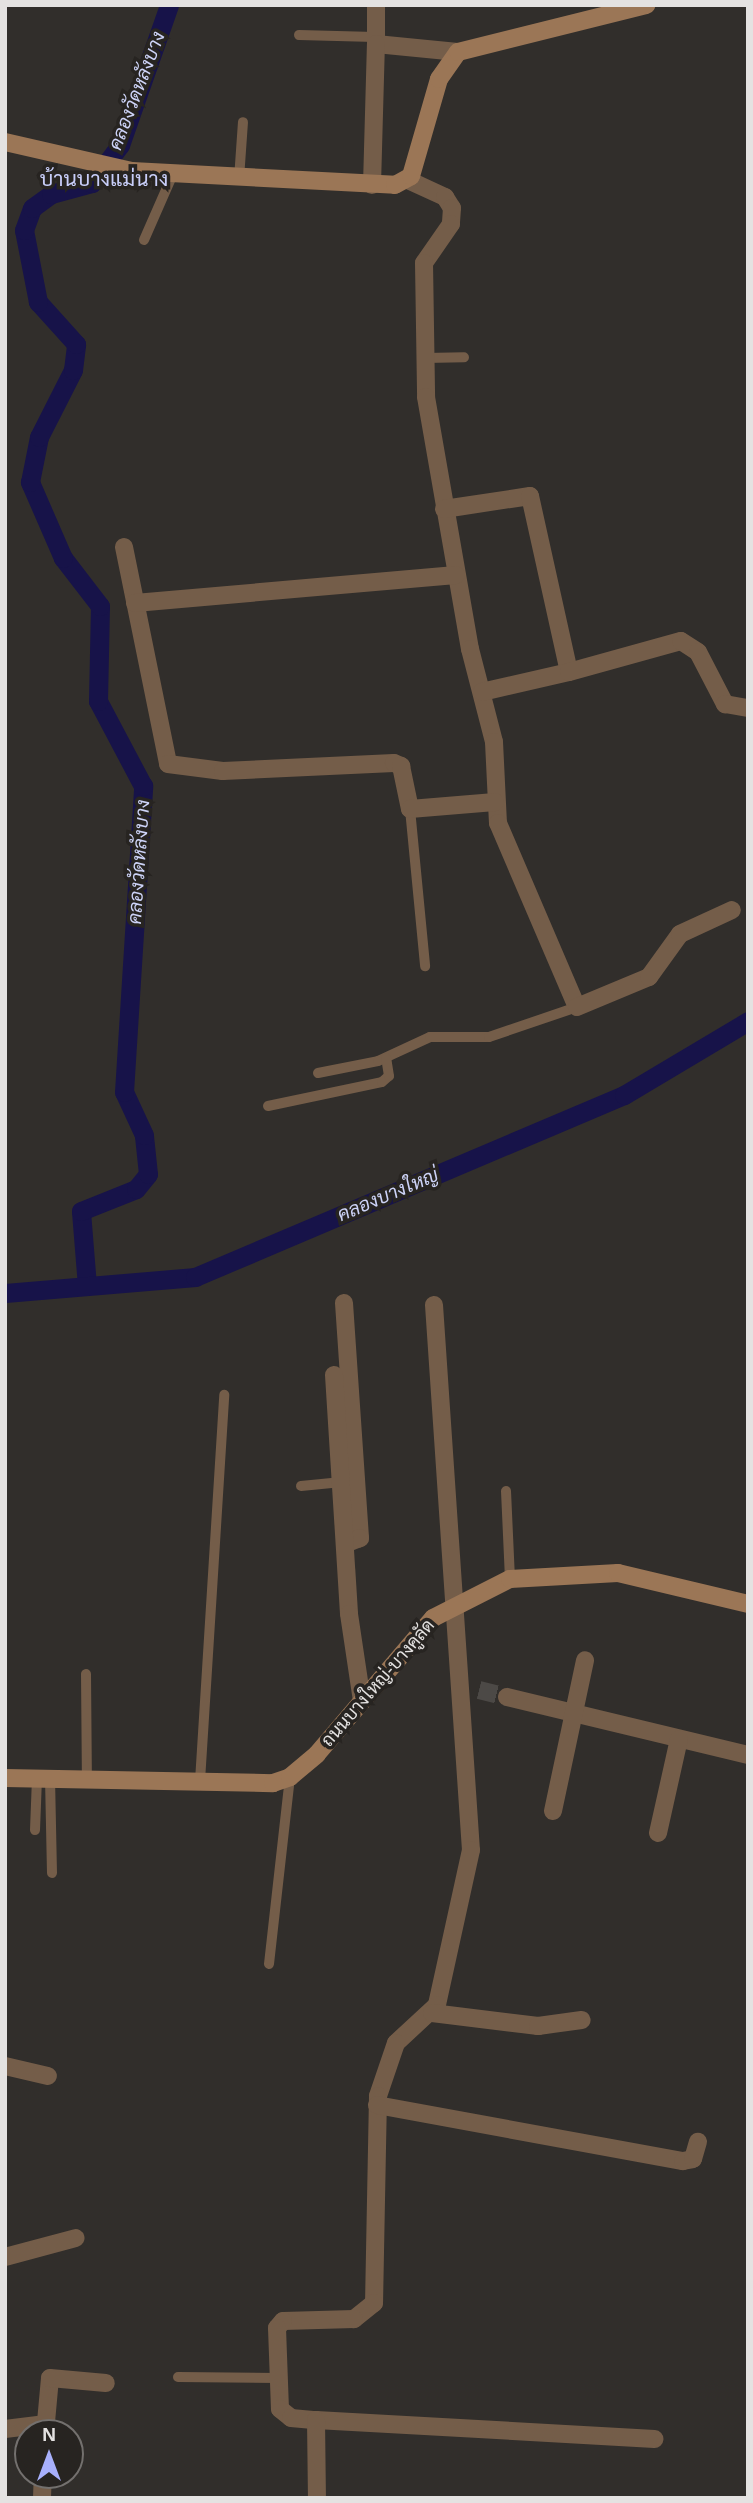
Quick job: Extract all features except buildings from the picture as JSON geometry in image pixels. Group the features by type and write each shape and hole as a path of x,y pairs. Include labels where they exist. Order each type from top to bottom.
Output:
{"street":[{"path":"372,185 376,5"},
{"path":"375,41 458,52 646,5"},
{"path":"408,180 439,79 458,52"},
{"path":"5,142 132,170 173,174 239,180 372,185 408,180 445,197 452,208 451,224 424,263 425,358 430,442 456,575 494,742 495,802 507,851 577,1006 649,977 680,934 732,910"},
{"path":"444,509 530,496 569,673"},
{"path":"124,547 168,764 223,771 394,763 401,766 410,808 495,802"},
{"path":"135,603 456,575"},
{"path":"482,692 569,673 681,641 698,652 725,704 748,708"},
{"path":"344,1303 360,1538 345,1544"},
{"path":"434,1306 457,1601 471,1689 471,1850 432,2013 387,2056 377,2105 374,2303 354,2319 283,2321 277,2328 279,2378 286,2416 654,2440"},
{"path":"334,1375 345,1544 362,1702"},
{"name":"ถนนบางใหญ่-บางคูลัด","path":"290,1777 362,1702 433,1618 457,1601 510,1579 618,1573 748,1604"},
{"path":"553,1811 585,1660"},
{"path":"507,1697 748,1755"},
{"path":"658,1833 679,1739"},
{"path":"5,1778 273,1783 290,1777"},
{"path":"432,2013 538,2026 582,2020"},
{"path":"5,2066 48,2076"},
{"path":"377,2105 683,2161 693,2160 698,2142"},
{"path":"5,2257 76,2238"},
{"path":"47,2419 50,2378 106,2383"},
{"path":"316,2420 317,2498"}],"lane":[{"path":"299,35 375,41"},
{"path":"239,180 243,122"},
{"path":"144,240 173,174"},
{"path":"425,358 464,357"},
{"path":"410,808 425,966"},
{"path":"318,1073 386,1058 430,1037 489,1037 577,1006"},
{"path":"268,1106 382,1082 389,1076 386,1058"},
{"path":"200,1781 224,1395"},
{"path":"301,1486 342,1482"},
{"path":"506,1491 510,1579"},
{"path":"86,1674 87,1779"},
{"path":"270,1964 290,1777"},
{"path":"35,1830 43,1778"},
{"path":"43,1778 52,1873"},
{"path":"177,2377 279,2378"}],"waterway":[{"name":"คลองวัดหลังบาง","path":"87,1286 81,1211 136,1189 148,1174 144,1135 124,1092 143,786 98,701 100,606 63,558 30,482 39,437 73,370 76,344 38,302 24,230 32,208 51,194 92,183 120,145 169,5"},
{"name":"คลองบางใหญ่","path":"5,1293 195,1277 624,1095 748,1021"}],"tunnel":[{"path":"479,1690 507,1697"}],"district":[{"name":"บ้านบางแม่นาง","path":"104,179"}]}
